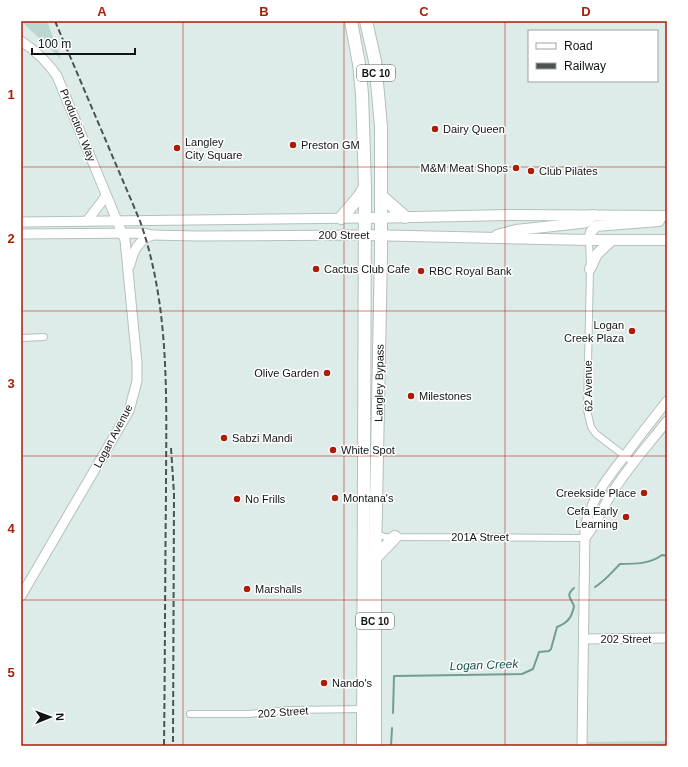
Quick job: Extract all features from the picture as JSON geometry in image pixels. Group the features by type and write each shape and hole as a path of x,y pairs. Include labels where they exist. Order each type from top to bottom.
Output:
{"highway":[{"name":"Langley Bypass","path":"351,21 359,64 362,94 365,187 363,746"},
{"name":"Langley Bypass","path":"366,21 375,61 381,126 381,236 375,558 375,746"},
{"path":"341,218 359,197 365,187"},
{"path":"381,196 405,217"},
{"path":"363,524 376,534"},
{"path":"375,558 396,537"}],"main road":[{"name":"Production Way","path":"21,41 44,59 57,76 106,196 123,233"},
{"path":"87,221 106,196"},
{"path":"488,238 516,230 586,222 593,215"},
{"name":"200 Street","path":"21,222 593,215 667,216"},
{"path":"589,240 590,232 596,226 646,223 667,219"},
{"name":"Logan Avenue","path":"21,596 129,411 137,381 137,363 129,270 126,243 123,233"},
{"name":"200 Street","path":"21,234 144,233 152,235 365,235 612,241 667,240"},
{"path":"129,270 132,255 137,247 146,238 152,235"},
{"path":"590,269 597,254 612,241"},
{"path":"582,746 585,528 593,502 602,485 667,401"},
{"path":"585,538 598,522 616,488 667,421"},
{"name":"202 Street","path":"584,639 667,638"}],"street":[{"name":"62 Avenue","path":"589,240 590,269 587,410 591,427 596,434 634,463"},
{"path":"21,338 44,337"},
{"name":"201A Street","path":"376,534 386,537 585,538"},
{"name":"202 Street","path":"190,714 249,714 288,710 376,708"}],"green space":[{"path":"21,21 47,21 61,59"},
{"path":"667,741 667,746 586,746 585,742"}],"waterway":[{"path":"595,587 620,564 642,563 662,555 667,556"},
{"name":"Logan Creek","path":"393,713 394,676 522,674 533,669 539,652 549,651 551,649 557,627 564,624 572,614 574,606 569,595 574,588"},
{"name":"Logan Creek","path":"391,746 392,728"}],"railway":[{"path":"55,21 140,221 150,254 157,288 165,356 166,391 164,746"},
{"path":"171,448 174,494 173,746"}],"place":[{"name":"Dairy Queen","path":"435,129"},
{"name":"Preston GM","path":"293,145"},
{"name":"Langley City Square","path":"177,148"},
{"name":"M&M Meat Shops","path":"516,168"},
{"name":"Club Pilates","path":"531,171"},
{"name":"Cactus Club Cafe","path":"316,269"},
{"name":"RBC Royal Bank","path":"421,271"},
{"name":"Logan Creek Plaza","path":"632,331"},
{"name":"Olive Garden","path":"327,373"},
{"name":"Milestones","path":"411,396"},
{"name":"Sabzi Mandi","path":"224,438"},
{"name":"White Spot","path":"333,450"},
{"name":"Creekside Place","path":"644,493"},
{"name":"Montana's","path":"335,498"},
{"name":"No Frills","path":"237,499"},
{"name":"Cefa Early Learning","path":"626,517"},
{"name":"Marshalls","path":"247,589"},
{"name":"Nando's","path":"324,683"}]}
